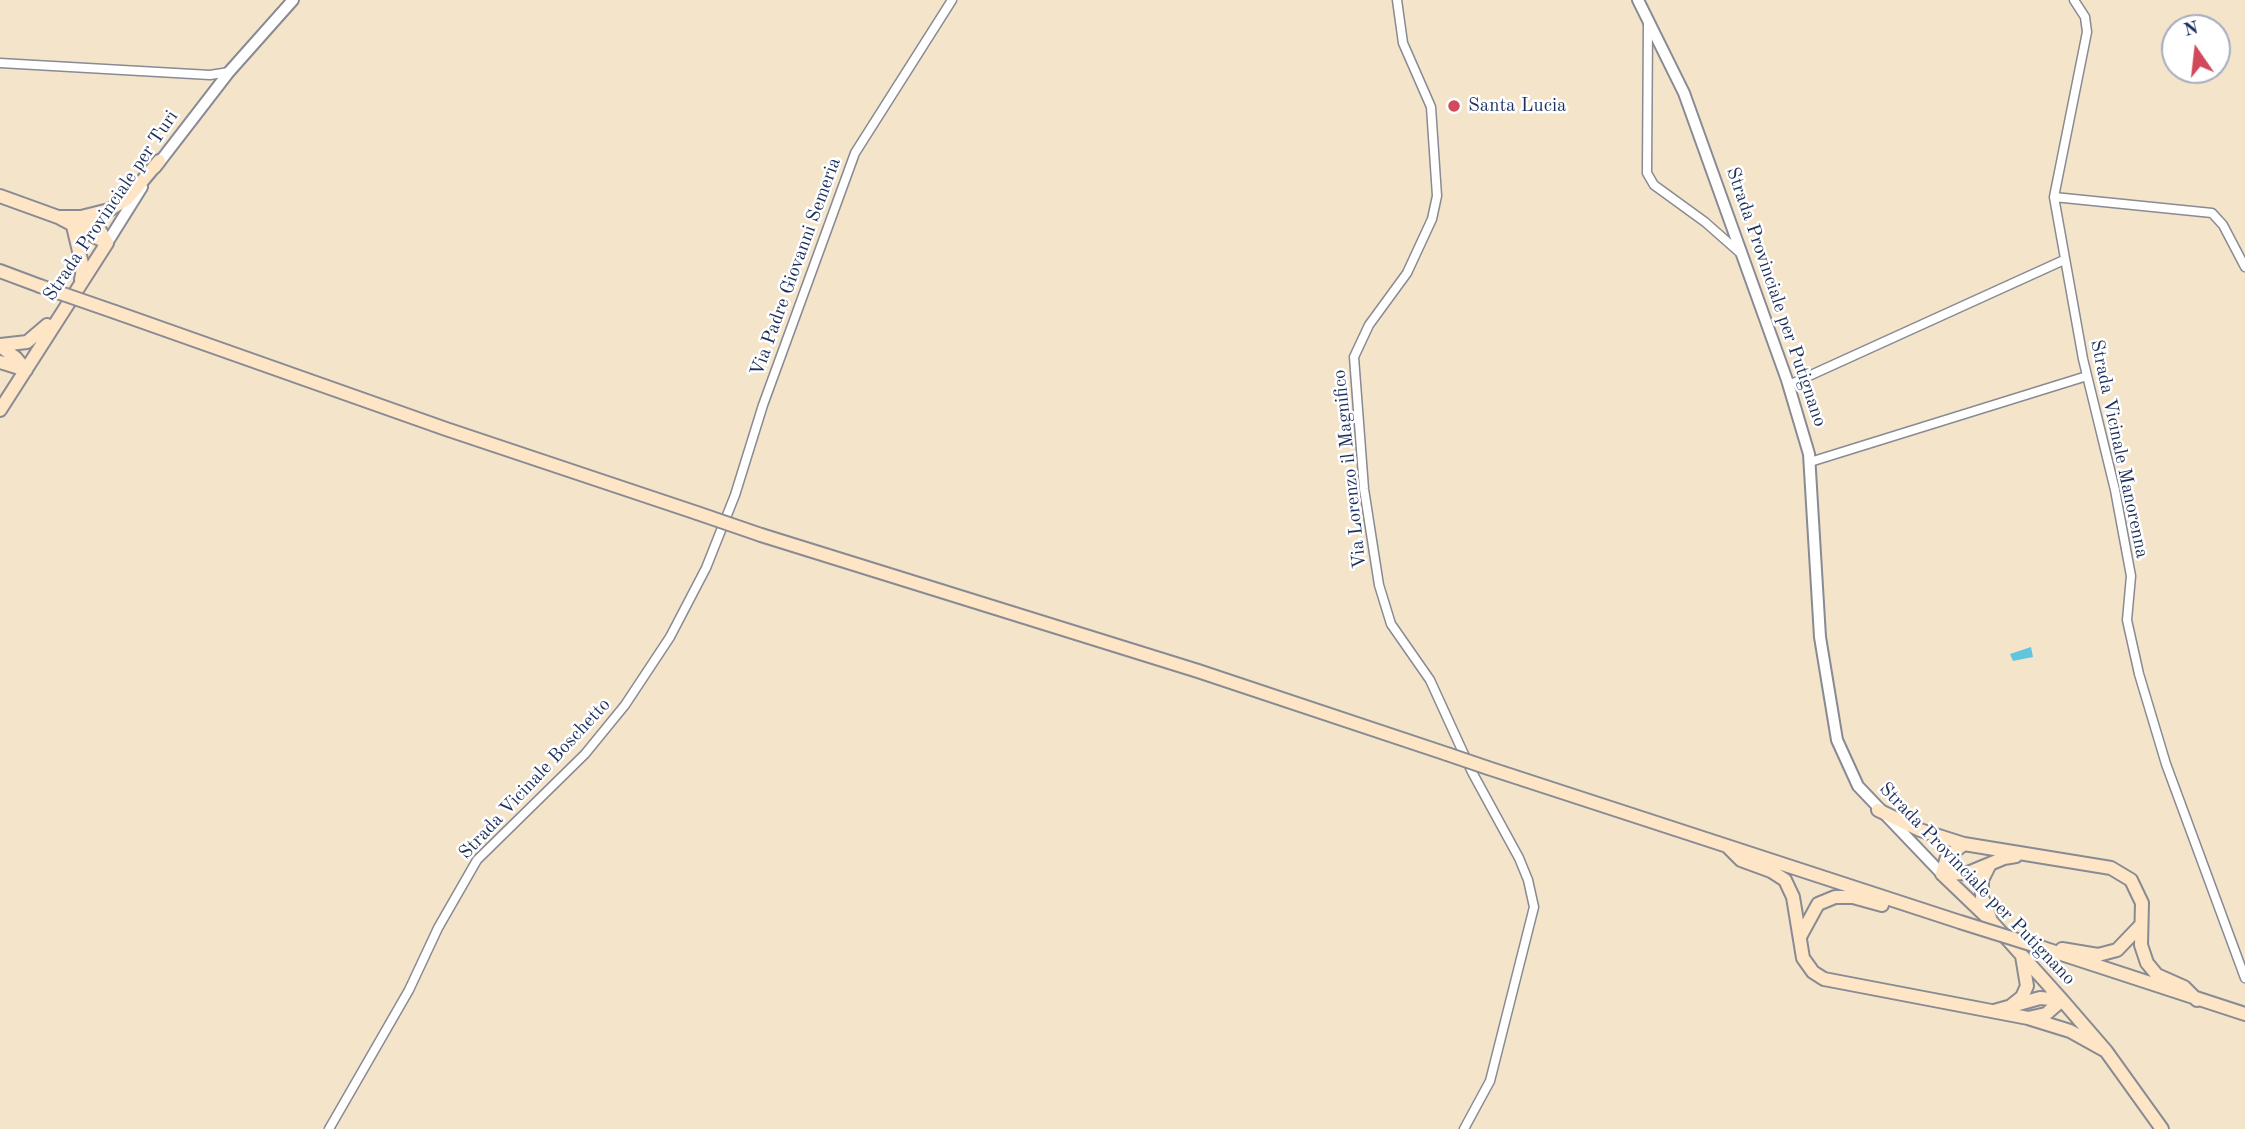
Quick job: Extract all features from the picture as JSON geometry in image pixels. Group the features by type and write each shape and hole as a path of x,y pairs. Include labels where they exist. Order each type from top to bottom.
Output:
{"main road":[{"path":"77,221 108,210 127,199 159,161"},
{"path":"0,196 77,221 107,243"},
{"path":"0,346 15,345 37,336 78,288 83,268 77,221"},
{"name":"Strada Provinciale per Turi","path":"0,410 107,243"},
{"path":"0,271 446,429 761,535 1198,671 1910,907 2245,1014"},
{"path":"0,346 26,370"},
{"path":"0,362 26,370"},
{"path":"1878,810 1920,830 1964,844 2111,868 2131,880 2142,903 2141,945 2147,963 2157,975 2184,987 2197,1000"},
{"path":"1964,844 1947,857 1942,874 1968,873 2004,858 2024,855"},
{"path":"1726,845 1741,860 1772,871 1785,880 1793,897 1803,958 1813,972 1824,979 2028,1018 2070,1031 2106,1051"},
{"path":"1990,864 1982,880 1982,897 1991,921"},
{"name":"Strada Provinciale per Putignano","path":"1942,874 1991,921 2062,1000 2106,1051 2162,1129"},
{"path":"1799,940 1818,904 1835,897 1910,907"},
{"path":"2045,949 2071,949 2098,955 2117,950 2140,926"},
{"path":"2010,1006 2022,997 2026,986 2021,953"},
{"path":"1991,1011 2040,998 2062,1000"},
{"path":"2028,1018 2046,1014 2062,1000"}],"street":[{"name":"Strada Provinciale per Turi","path":"107,243 159,161 229,72 293,0"},
{"name":"Via Padre Giovanni Semeria","path":"763,405 855,153 953,0"},
{"name":"Via Lorenzo il Magnifico","path":"1397,0 1403,43 1431,107 1437,206 1407,274 1369,325 1354,357 1364,489 1383,605 1391,624 1430,680 1472,772 1519,858 1528,880 1534,907 1490,1081 1464,1129"},
{"name":"Strada Provinciale per Putignano","path":"1638,0 1684,93 1789,385 1810,462 1820,637 1837,740 1858,786 1878,810 1942,874"},
{"name":"Strada Vicinale Manorenna","path":"2074,0 2085,18 2087,32 2054,197 2064,260 2129,564 2131,576 2127,620 2139,674 2166,764 2245,978"},
{"path":"1648,19 1647,173 1654,185 1705,222 1739,252"},
{"path":"0,62 210,75 229,72"},
{"path":"2054,197 2212,213 2223,225 2245,267"},
{"path":"1789,385 2064,260"},
{"path":"1810,462 2087,376"},
{"name":"Strada Vicinale Boschetto","path":"329,1129 409,990 438,928 477,860 585,754 625,705 670,637 710,556 734,495 763,405"}],"water":[{"path":"2031,647 2033,657 2013,661 2010,654"}],"place":[{"name":"Santa Lucia","path":"1454,106"}]}
